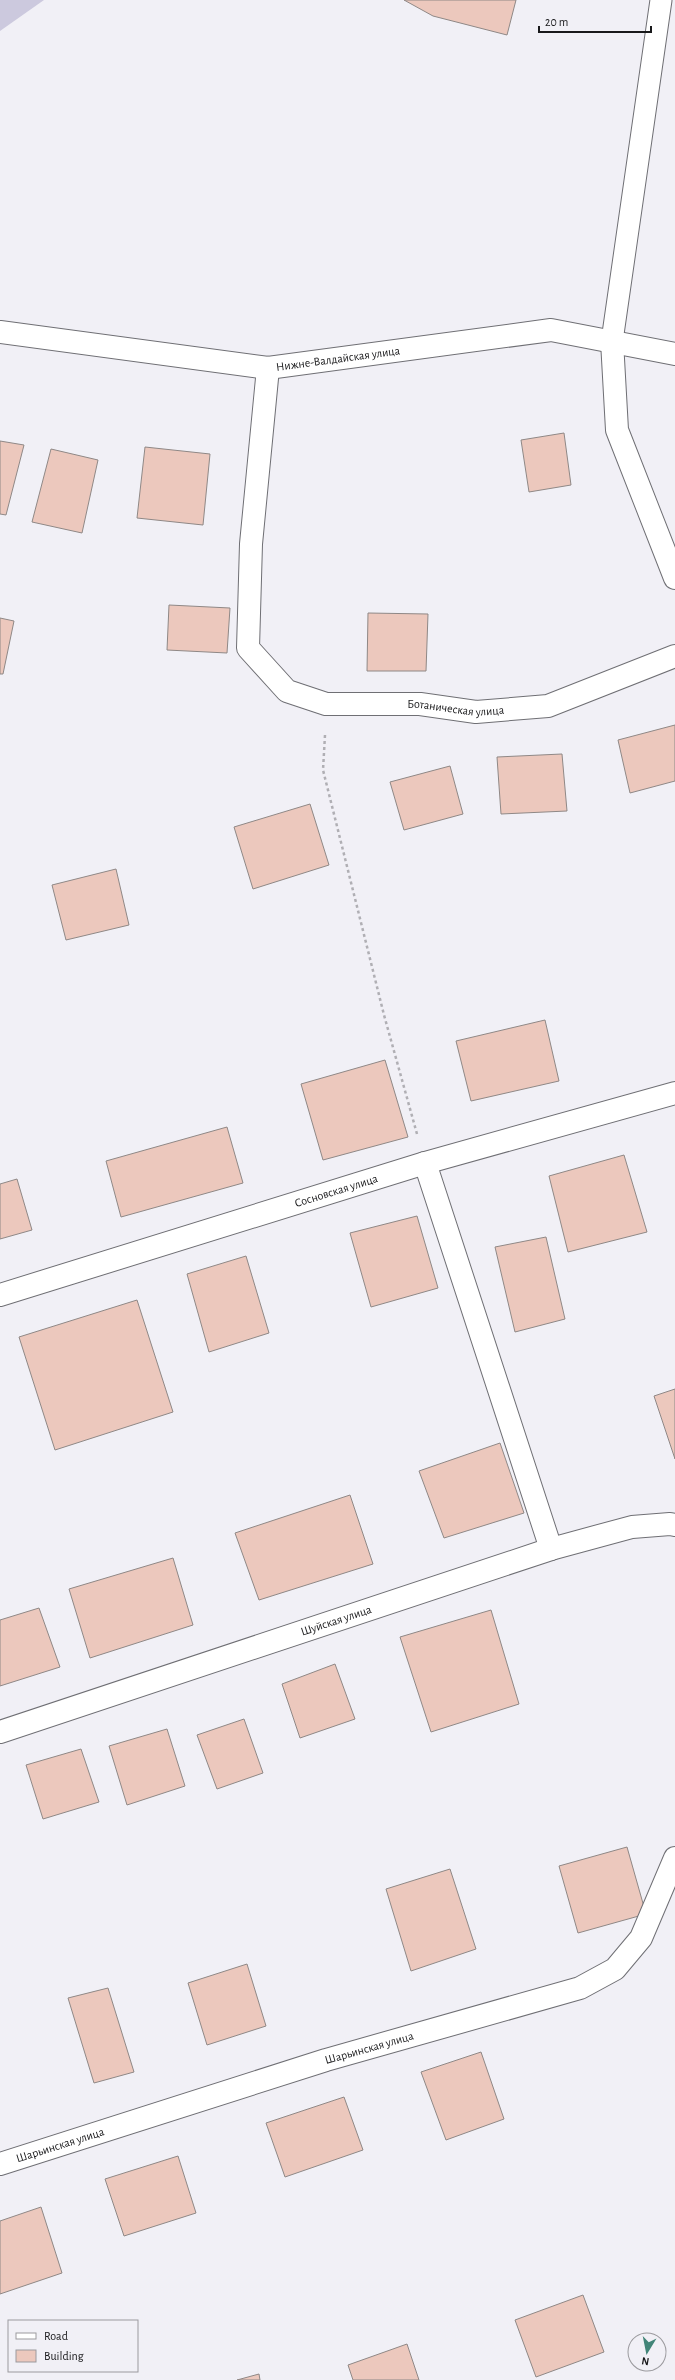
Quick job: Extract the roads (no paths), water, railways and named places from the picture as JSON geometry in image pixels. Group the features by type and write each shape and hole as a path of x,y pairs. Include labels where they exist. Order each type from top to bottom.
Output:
{"street":[{"name":"Нижне-Валдайская улица","path":"0,332 268,368 551,330 675,354"},
{"path":"612,341 617,430 675,578"},
{"name":"Ботаническая улица","path":"268,368 251,544 248,648 287,691 326,704 420,704 476,712 548,706 675,656"},
{"name":"Сосновская улица","path":"0,1295 425,1163 675,1093"},
{"path":"425,1163 551,1549"},
{"name":"Шуйская улица","path":"0,1732 551,1549 632,1527 670,1524 675,1525"},
{"name":"Шарьинская улица","path":"0,2164 326,2060 580,1988 615,1968 641,1938 675,1858"}],"lane":[{"path":"612,341 660,0"}]}
